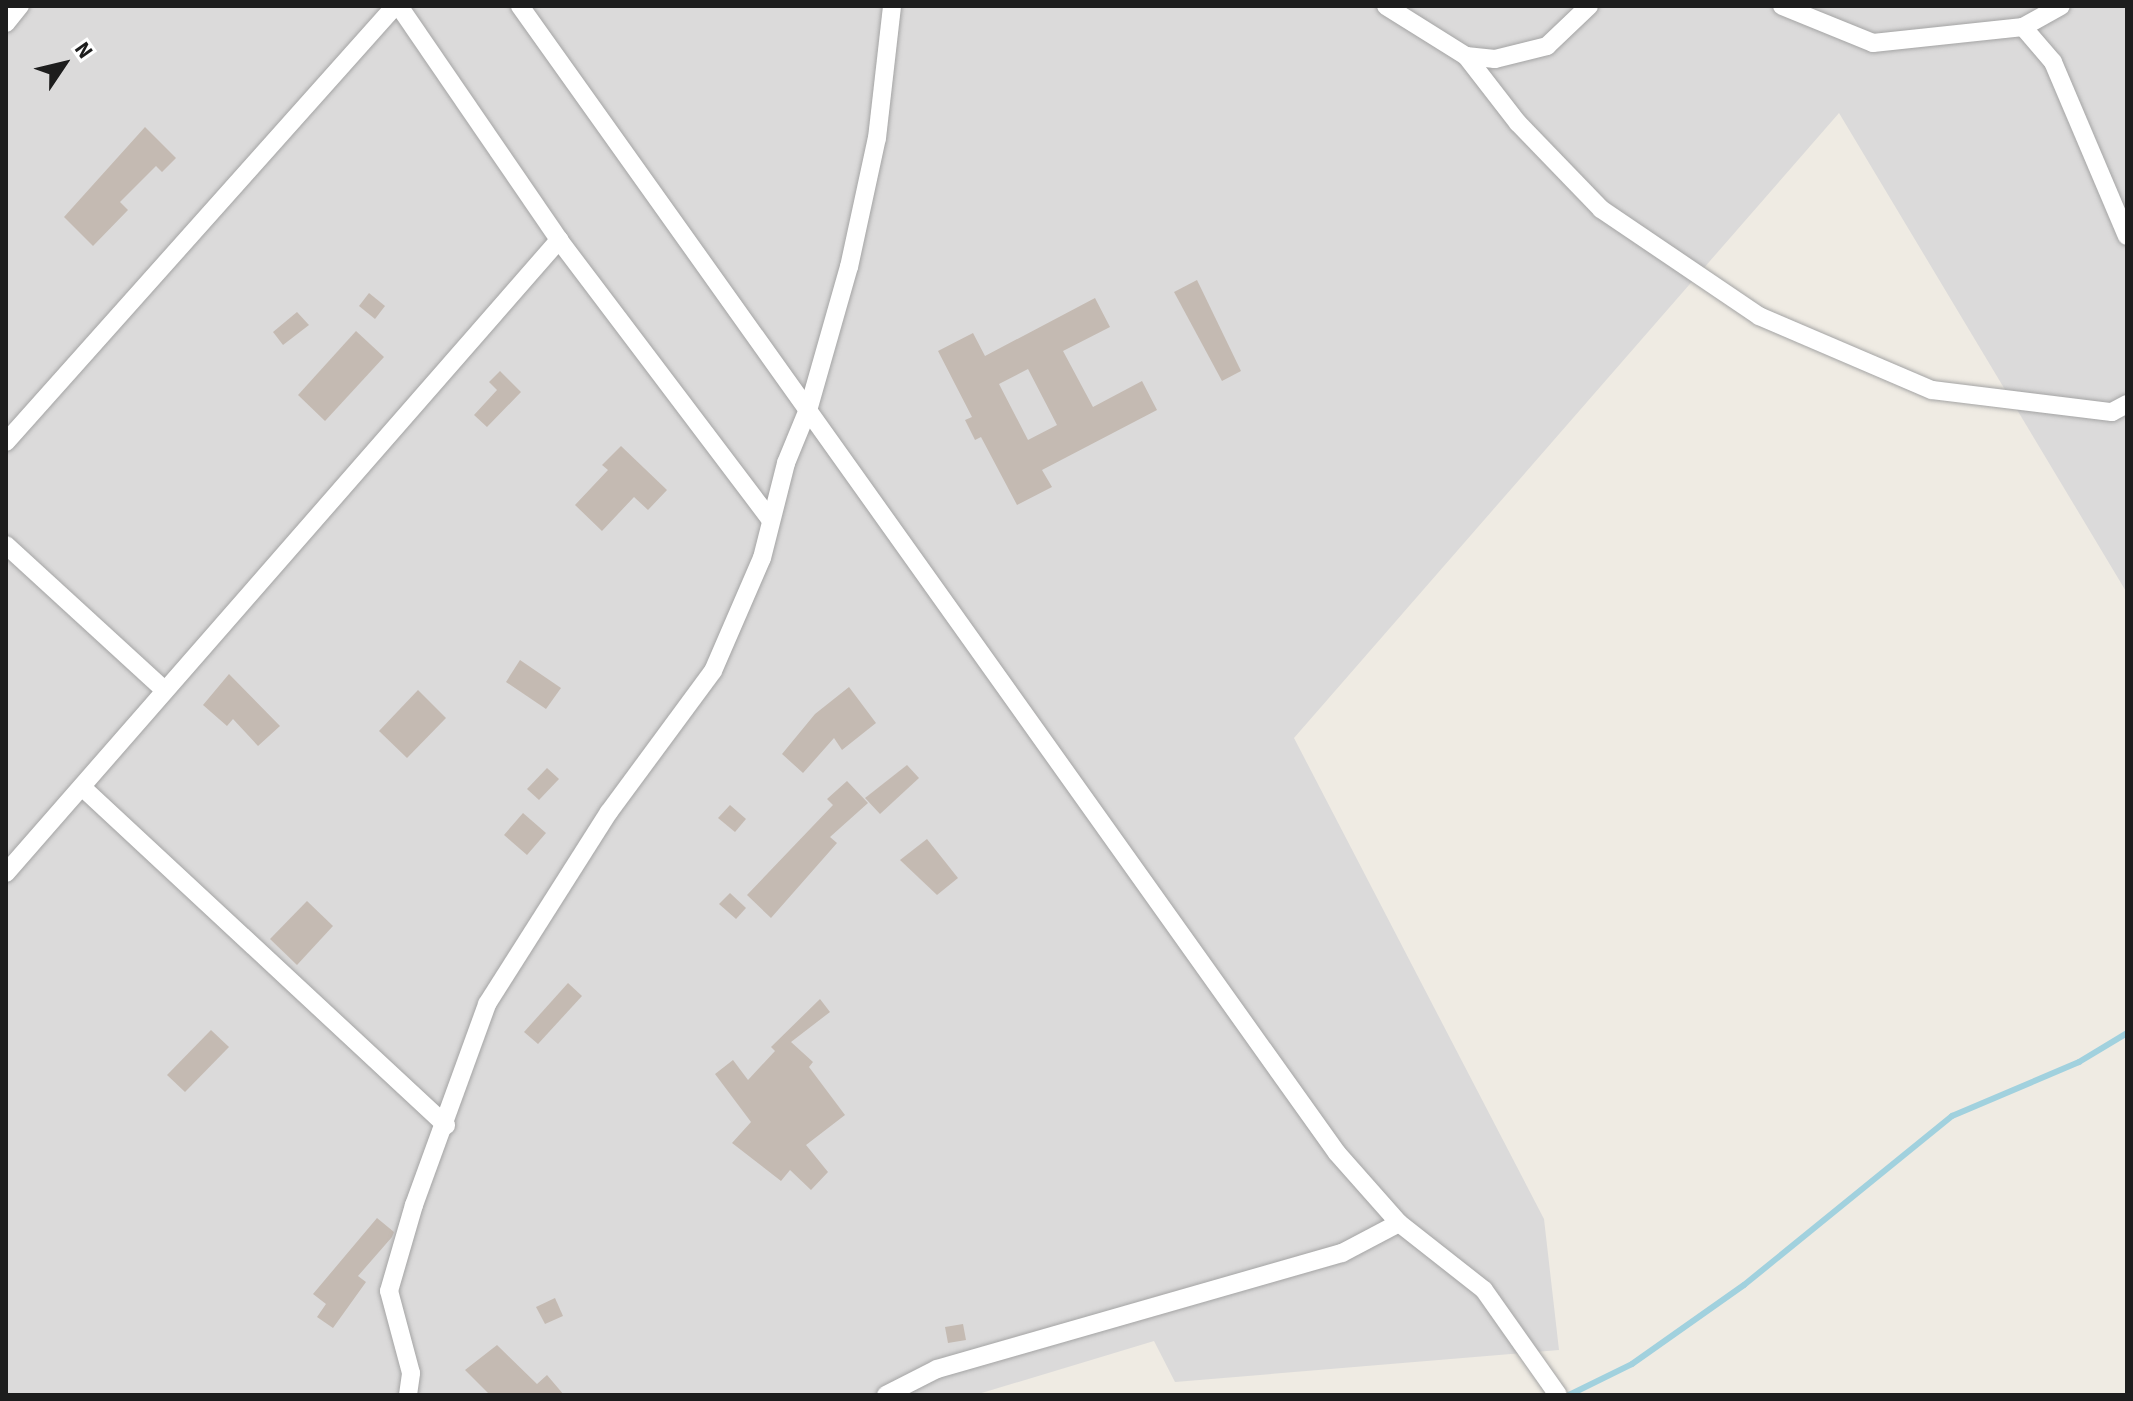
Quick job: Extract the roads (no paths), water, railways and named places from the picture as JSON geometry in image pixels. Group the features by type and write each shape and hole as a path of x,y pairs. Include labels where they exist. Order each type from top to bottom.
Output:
{"street":[{"path":"6,23 20,6"},
{"path":"6,442 397,6 559,240 771,520"},
{"path":"520,6 809,407 991,670 1337,1153 1399,1223 1484,1290 1558,1395"},
{"path":"408,1395 411,1373 389,1291 414,1205 446,1125 487,1004 609,812 713,671 762,558 786,463 809,407 877,138 892,6"},
{"path":"1386,6 1466,56 1518,123 1601,209 1759,316 1932,390 2112,412 2127,404"},
{"path":"1466,56 1495,59 1547,46 1589,6"},
{"path":"1782,6 1873,43 2023,27 2061,6"},
{"path":"2023,27 2053,62 2127,236"},
{"path":"6,873 163,689 559,240"},
{"path":"6,545 163,689"},
{"path":"82,787 446,1125"},
{"path":"886,1395 937,1369 1342,1253 1399,1223"}],"waterway":[{"path":"1569,1395 1632,1364 1744,1285 1952,1116 2079,1062 2127,1033"}]}
